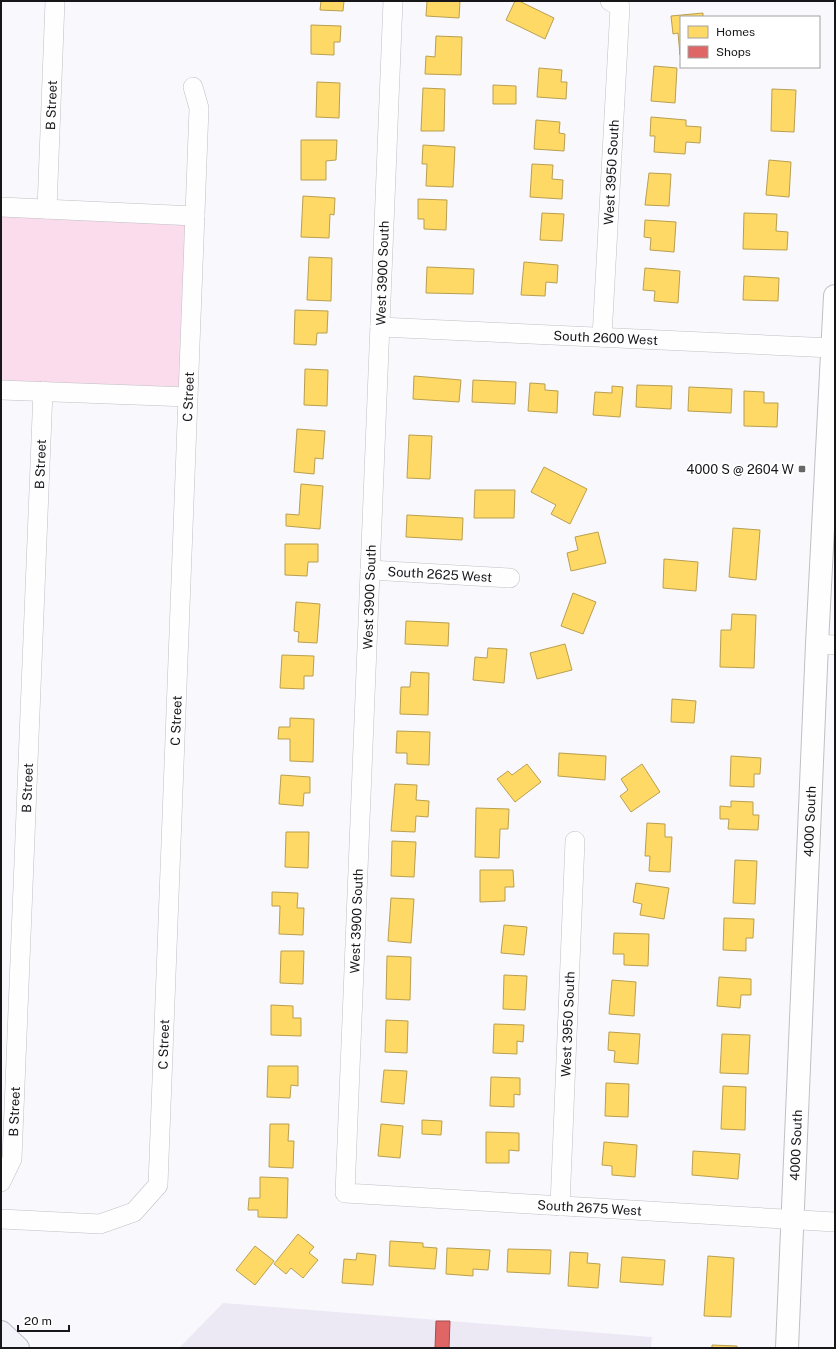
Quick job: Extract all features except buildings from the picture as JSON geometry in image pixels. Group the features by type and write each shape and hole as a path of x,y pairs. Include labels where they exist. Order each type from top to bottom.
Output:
{"main road":[{"path":"1,1332 18,1348"}],"street":[{"name":"B Street","path":"47,209 55,1"},
{"name":"West 3900 South","path":"345,1193 393,1"},
{"name":"West 3950 South","path":"602,337 615,4"},
{"name":"C Street","path":"1,1219 100,1224 134,1212 158,1185 199,108 193,87"},
{"path":"1,207 195,216"},
{"name":"4000 South","path":"786,1348 791,1220 826,644 832,348 835,296"},
{"name":"South 2600 West","path":"380,327 832,348"},
{"path":"1,390 188,397"},
{"name":"B Street","path":"1,1182 12,1159 43,392"},
{"name":"South 2625 West","path":"370,570 510,578"},
{"name":"West 3950 South","path":"560,1206 575,841"},
{"name":"South 2675 West","path":"345,1193 835,1222"}],"shaded area":[{"path":"1,213 186,221 180,394 1,386"},
{"path":"223,1303 652,1337 651,1348 179,1348"}],"place":[{"name":"4000 S @ 2604 W","path":"802,469"}]}
